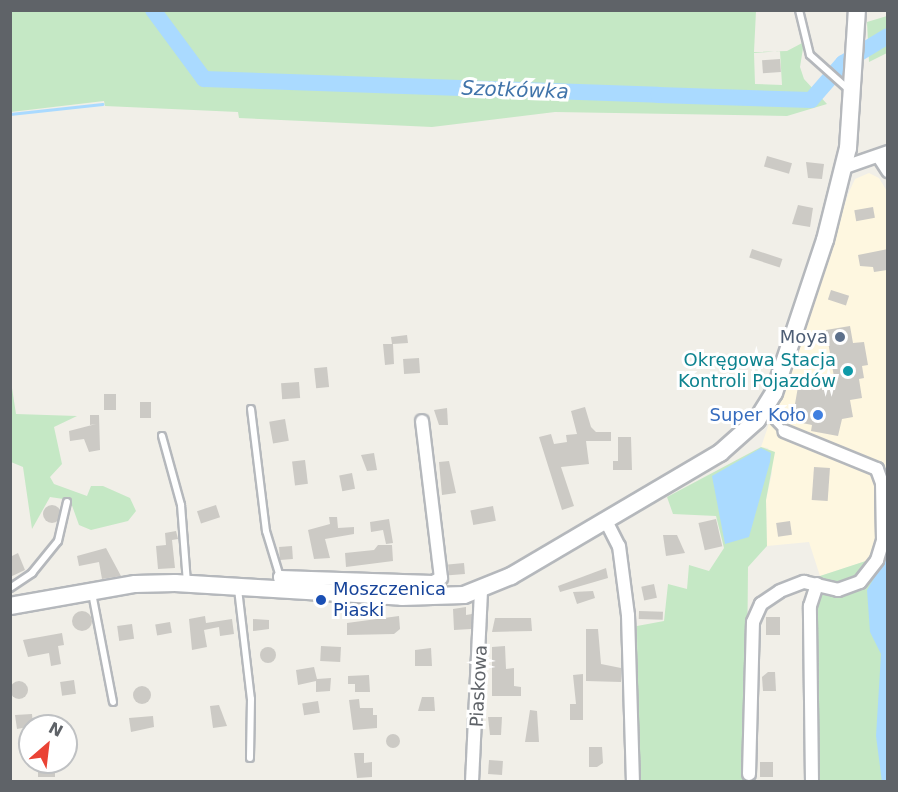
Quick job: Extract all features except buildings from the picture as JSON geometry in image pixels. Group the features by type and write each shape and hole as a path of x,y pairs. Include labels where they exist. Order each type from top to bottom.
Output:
{"street":[{"path":"281,583 440,598 481,590 606,521 720,453 764,410 786,362 845,167 845,87 853,73 857,10"},
{"path":"845,167 883,155 888,171"},
{"path":"10,606 135,584 188,583 237,586 281,583 433,582 441,578 422,421"},
{"path":"749,775 753,622 761,604 780,592 804,582 844,588 871,571 882,540 881,477 871,464 784,431"},
{"path":"606,521 619,546 628,615 633,782"},
{"path":"812,782 810,617 817,584"},
{"name":"Piaskowa","path":"472,782 481,590"}],"lane":[{"path":"798,10 810,54 819,67 845,87"},
{"path":"251,409 267,531 281,583"},
{"path":"764,410 784,431"},
{"path":"162,436 181,505 188,583"},
{"path":"10,588 30,574 58,541 67,502"},
{"path":"237,586 251,699 250,758"},
{"path":"92,592 112,702"}],"shaded area":[{"path":"869,173 879,178 888,193 885,555 820,576 809,542 767,546 766,500 772,473 768,448 761,447 849,192 855,179"}],"green space":[{"path":"10,11 756,11 754,52 775,51 754,53 755,84 782,85 780,51 787,51 804,42 800,67 804,79 827,104 787,116 555,112 432,127 239,118 238,112 105,106 104,101 11,112"},
{"path":"887,16 887,53 869,62 867,22"},
{"path":"10,375 16,414 77,416 54,427 62,464 50,477 54,484 87,496 91,486 103,486 130,498 136,511 128,521 91,530 79,525 70,500 50,497 32,529 23,467 11,462"},
{"path":"761,447 775,452 766,500 767,546 748,567 746,781 638,781 637,626 664,621 668,584 687,589 689,565 709,571 724,548 716,516 673,514 667,497"},
{"path":"887,482 887,781 816,782 815,644 820,576 884,555"}],"water":[{"path":"761,448 771,453 770,462 749,537 725,544 712,476"},
{"path":"887,556 888,781 882,782 876,736 881,654 870,632 867,590"}],"waterway":[{"name":"Szotkówka","path":"153,10 204,79 811,100 843,63 888,36"},
{"path":"10,114 102,104"}],"place":[{"name":"Moya","path":"840,337"},
{"name":"Okręgowa Stacja Kontroli Pojazdów","path":"848,371"},
{"name":"Super Koło","path":"818,415"},
{"name":"Moszczenica Piaski","path":"321,600"}]}
